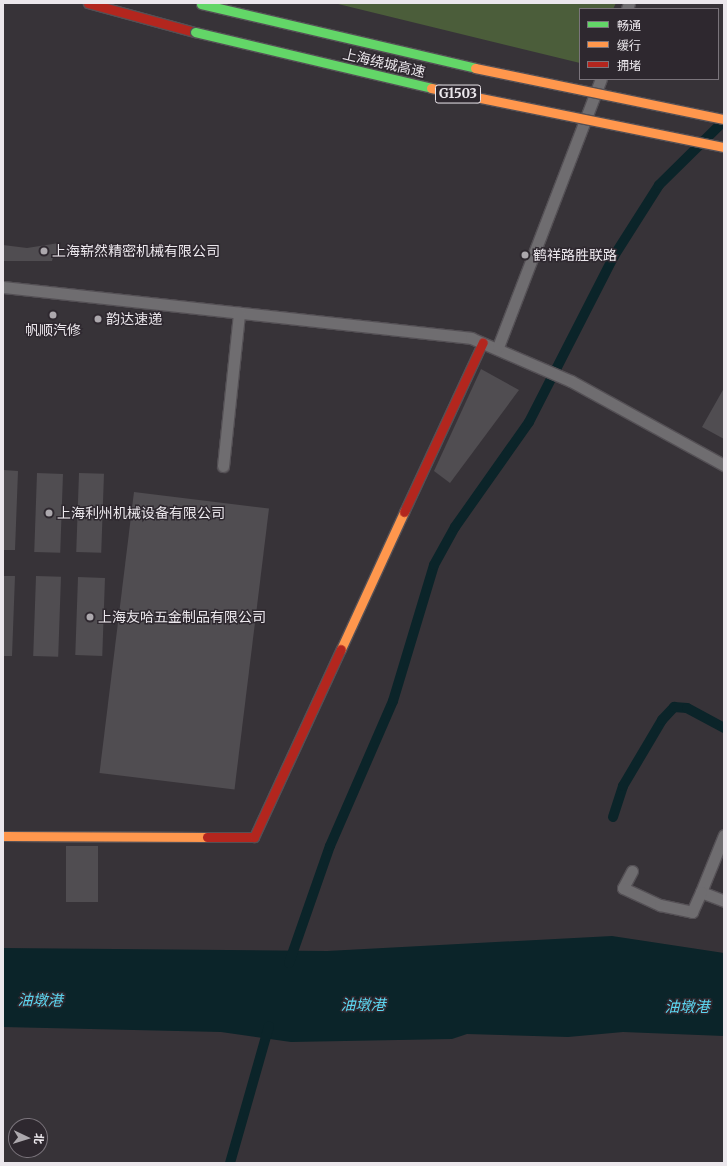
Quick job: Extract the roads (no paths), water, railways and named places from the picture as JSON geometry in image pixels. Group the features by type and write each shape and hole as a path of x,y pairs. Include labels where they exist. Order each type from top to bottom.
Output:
{"main road":[{"name":"上海绕城高速","path":"88,3 195,32 403,82 724,147"},
{"name":"上海绕城高速","path":"199,4 394,52 724,119"},
{"path":"3,836 254,836 483,342"}],"street":[{"path":"498,347 601,80"},
{"path":"3,287 483,342 498,347 571,381 724,466"},
{"path":"223,466 239,313"},
{"path":"632,870 623,888 660,905 692,912 724,836"},
{"path":"701,892 724,901"}],"water":[{"name":"油墩港","path":"612,936 724,953 724,1036 623,1032 568,1037 467,1034 452,1039 291,1042 221,1032 3,1027 3,948 327,951"}],"waterway":[{"path":"289,963 330,846 393,701 434,565 455,527 529,422 614,256 659,185 724,121"},
{"path":"613,817 623,786 662,720 674,707 687,708 724,728"},
{"path":"230,1163 269,1026"}],"place":[{"name":"上海崭然精密机械有限公司","path":"44,251"},
{"name":"鹤祥路胜联路","path":"525,255"},
{"name":"帆顺汽修","path":"53,315"},
{"name":"韵达速递","path":"98,319"},
{"name":"上海利州机械设备有限公司","path":"49,513"},
{"name":"上海友哈五金制品有限公司","path":"90,617"}]}
